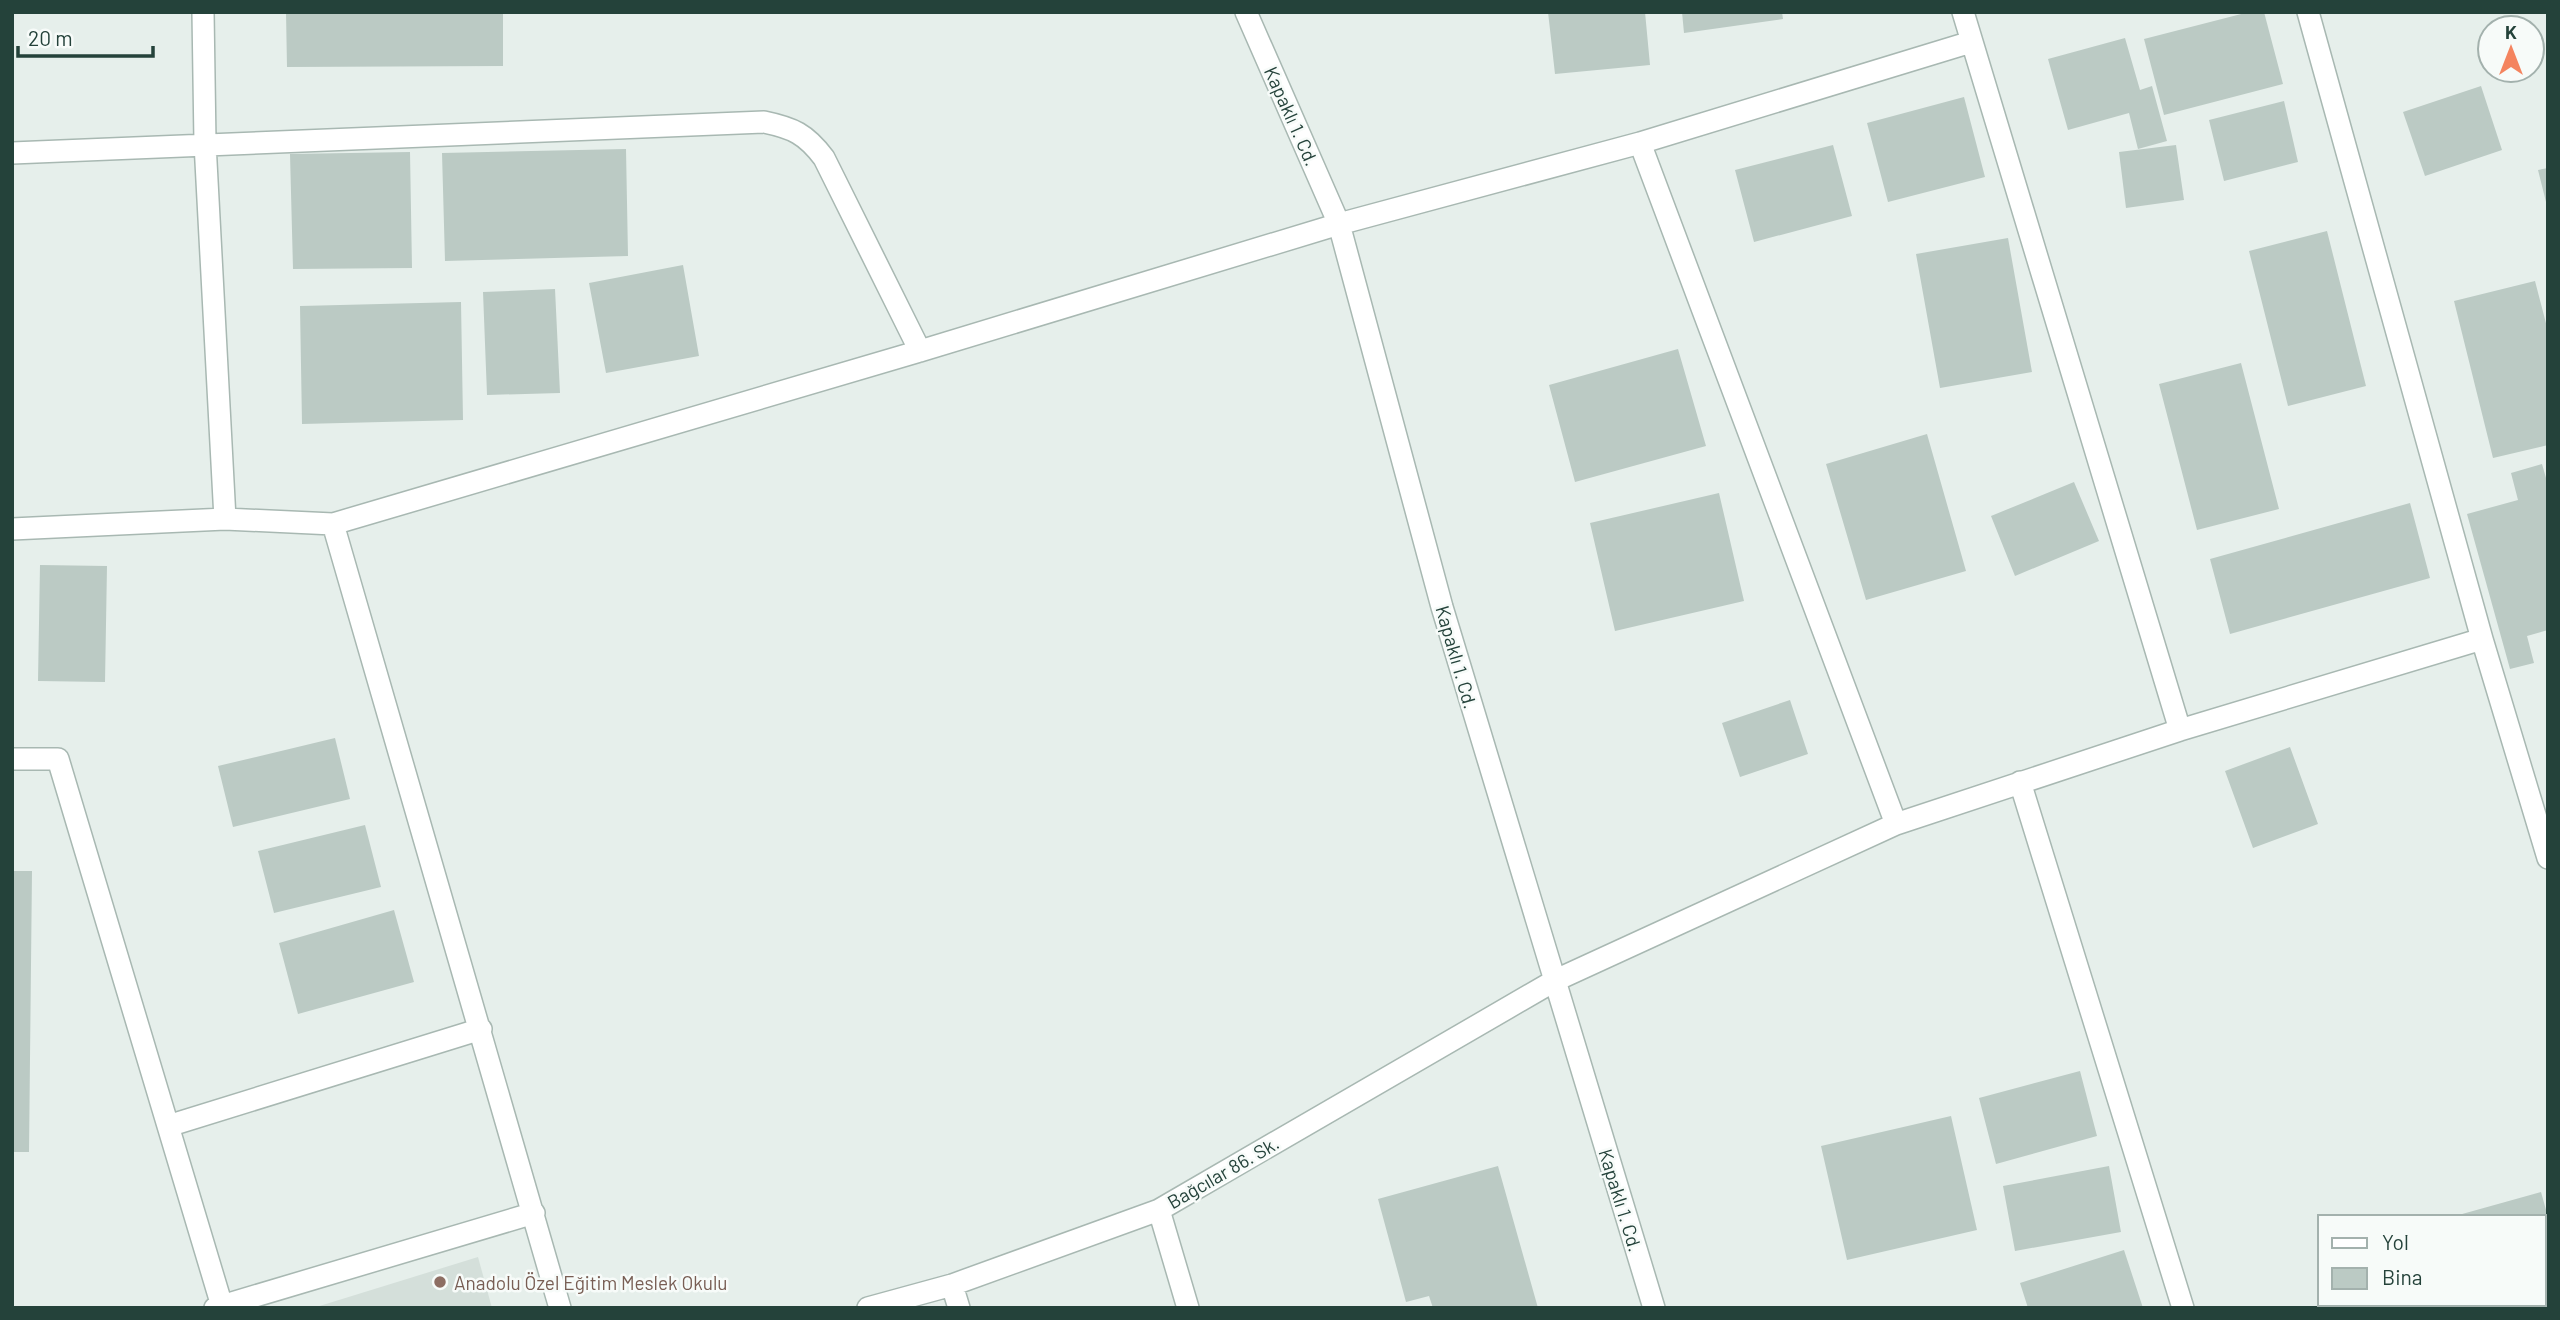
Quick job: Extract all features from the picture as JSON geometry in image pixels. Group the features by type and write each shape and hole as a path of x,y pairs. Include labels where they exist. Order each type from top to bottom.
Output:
{"street":[{"path":"204,12 205,143 225,519"},
{"name":"Kapaklı 1. Cd.","path":"1247,12 1339,224 1442,607 1654,1308"},
{"path":"1964,12 2180,730"},
{"path":"2308,12 2482,639 2548,858"},
{"path":"12,529 225,519 333,524 1339,224 1640,143 1971,42"},
{"path":"12,153 764,122 790,128 812,143 824,158 920,351"},
{"path":"1640,143 1896,824"},
{"path":"333,524 560,1308"},
{"name":"Bağcılar 86. Sk.","path":"868,1308 952,1285 1159,1210 1554,981 1896,824 2180,730 2482,639"},
{"path":"12,759 58,759 168,1126 218,1307 534,1213"},
{"path":"2020,782 2183,1308"},
{"path":"168,1126 481,1029"},
{"path":"1159,1210 1188,1308"},
{"path":"952,1285 959,1308"}],"shaded area":[{"name":"Anadolu Özel Eğitim Meslek Okulu","path":"478,1257 492,1308 313,1308"}],"building":[{"path":"286,12 503,12 503,66 287,67"},
{"path":"1548,12 1645,12 1650,65 1555,74"},
{"path":"1682,12 1782,12 1783,19 1684,33"},
{"path":"2249,12 2264,12 2283,84 2164,115 2144,39"},
{"path":"2125,38 2140,90 2152,86 2167,141 2138,149 2129,113 2068,130 2048,59"},
{"path":"2481,86 2502,150 2425,176 2403,112"},
{"path":"1964,97 1985,177 1888,202 1867,123"},
{"path":"2284,101 2298,162 2224,181 2209,120"},
{"path":"1833,145 1852,216 1754,242 1735,170"},
{"path":"2176,145 2184,200 2126,208 2119,152"},
{"path":"626,149 628,256 445,261 442,153"},
{"path":"410,152 412,268 293,269 290,154"},
{"path":"2548,168 2548,206 2547,206 2538,170"},
{"path":"2327,231 2366,386 2288,406 2249,251"},
{"path":"2008,238 2032,372 1940,388 1916,254"},
{"path":"683,265 699,356 606,373 589,283"},
{"path":"2535,281 2548,331 2548,445 2493,458 2454,301"},
{"path":"555,289 560,393 487,395 483,292"},
{"path":"461,302 463,420 302,424 300,306"},
{"path":"1678,349 1706,446 1575,482 1549,385"},
{"path":"2241,363 2279,509 2197,530 2159,384"},
{"path":"1927,434 1966,571 1866,600 1826,464"},
{"path":"2542,464 2548,485 2548,630 2527,636 2534,663 2510,669 2467,514 2518,500 2511,473"},
{"path":"2074,482 2099,541 2015,576 1991,516"},
{"path":"1719,493 1744,601 1615,631 1590,523"},
{"path":"2410,503 2430,578 2230,634 2210,559"},
{"path":"40,565 107,566 105,682 38,681"},
{"path":"1790,700 1808,754 1740,777 1722,723"},
{"path":"335,738 350,799 233,827 218,766"},
{"path":"2290,747 2318,824 2253,848 2225,771"},
{"path":"365,825 381,887 274,913 258,851"},
{"path":"12,871 32,871 29,1152 12,1152"},
{"path":"394,910 414,982 298,1014 279,943"},
{"path":"2080,1071 2097,1136 1996,1164 1979,1098"},
{"path":"1951,1116 1977,1230 1847,1260 1821,1146"},
{"path":"1498,1166 1538,1308 1433,1308 1429,1296 1406,1302 1378,1199"},
{"path":"2109,1166 2121,1232 2015,1251 2003,1186"},
{"path":"2541,1192 2548,1217 2548,1308 2484,1306 2546,1306 2546,1215 2459,1215"},
{"path":"2124,1250 2143,1308 2028,1308 2020,1283"},
{"path":"2448,1306 2448,1308 2366,1308"}],"place":[{"name":"Anadolu Özel Eğitim Meslek Okulu","path":"440,1282"}]}
